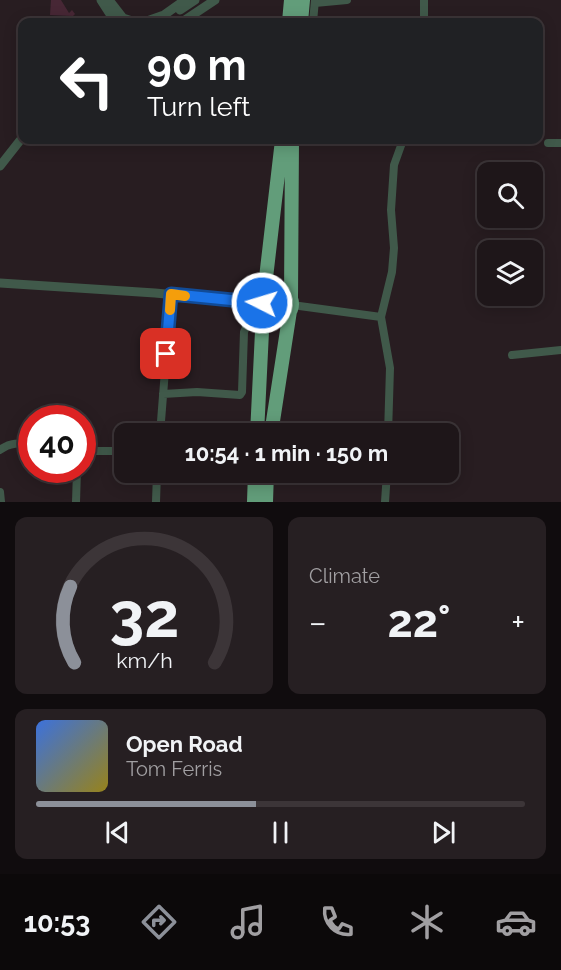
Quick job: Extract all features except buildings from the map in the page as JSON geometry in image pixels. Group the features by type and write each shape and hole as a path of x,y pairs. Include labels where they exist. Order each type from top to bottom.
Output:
{"highway":[{"path":"289,18 291,0"},
{"path":"303,18 311,1"},
{"path":"258,423 263,304 282,144"},
{"path":"273,423 291,305 292,144"},
{"path":"263,304 272,289 281,289 291,305"},
{"path":"263,304 271,318 276,319 286,316 291,305"},
{"path":"254,502 255,483"},
{"path":"266,502 267,483"}],"street":[{"path":"101,0 116,18"},
{"path":"109,0 123,18"},
{"path":"155,18 164,15 185,0"},
{"path":"166,18 195,0"},
{"path":"188,18 215,0"},
{"path":"313,18 311,1 347,0"},
{"path":"424,0 424,18"},
{"path":"0,166 18,143"},
{"path":"548,144 561,143"},
{"path":"388,423 390,368 381,317 392,272 394,165 402,144"},
{"path":"0,283 171,294 263,304"},
{"path":"161,423 171,294"},
{"path":"163,394 197,392 240,395 242,392 244,332 250,318 263,304"},
{"path":"291,305 381,317"},
{"path":"512,355 561,350"},
{"path":"0,450 6,445 18,443"},
{"path":"96,451 114,451"},
{"path":"76,502 77,483"},
{"path":"156,502 157,483"},
{"path":"386,502 387,483"},
{"path":"0,492 1,502"}],"shaded area":[{"path":"51,0 61,0 69,13 72,10 75,14 73,16 50,15"},
{"path":"276,295 282,298 285,304 282,310 276,313 270,310 267,304 270,298"}],"slow traffic":[{"path":"170,310 171,294 185,296"}],"route":[{"path":"166,354 171,294 262,303"}]}
